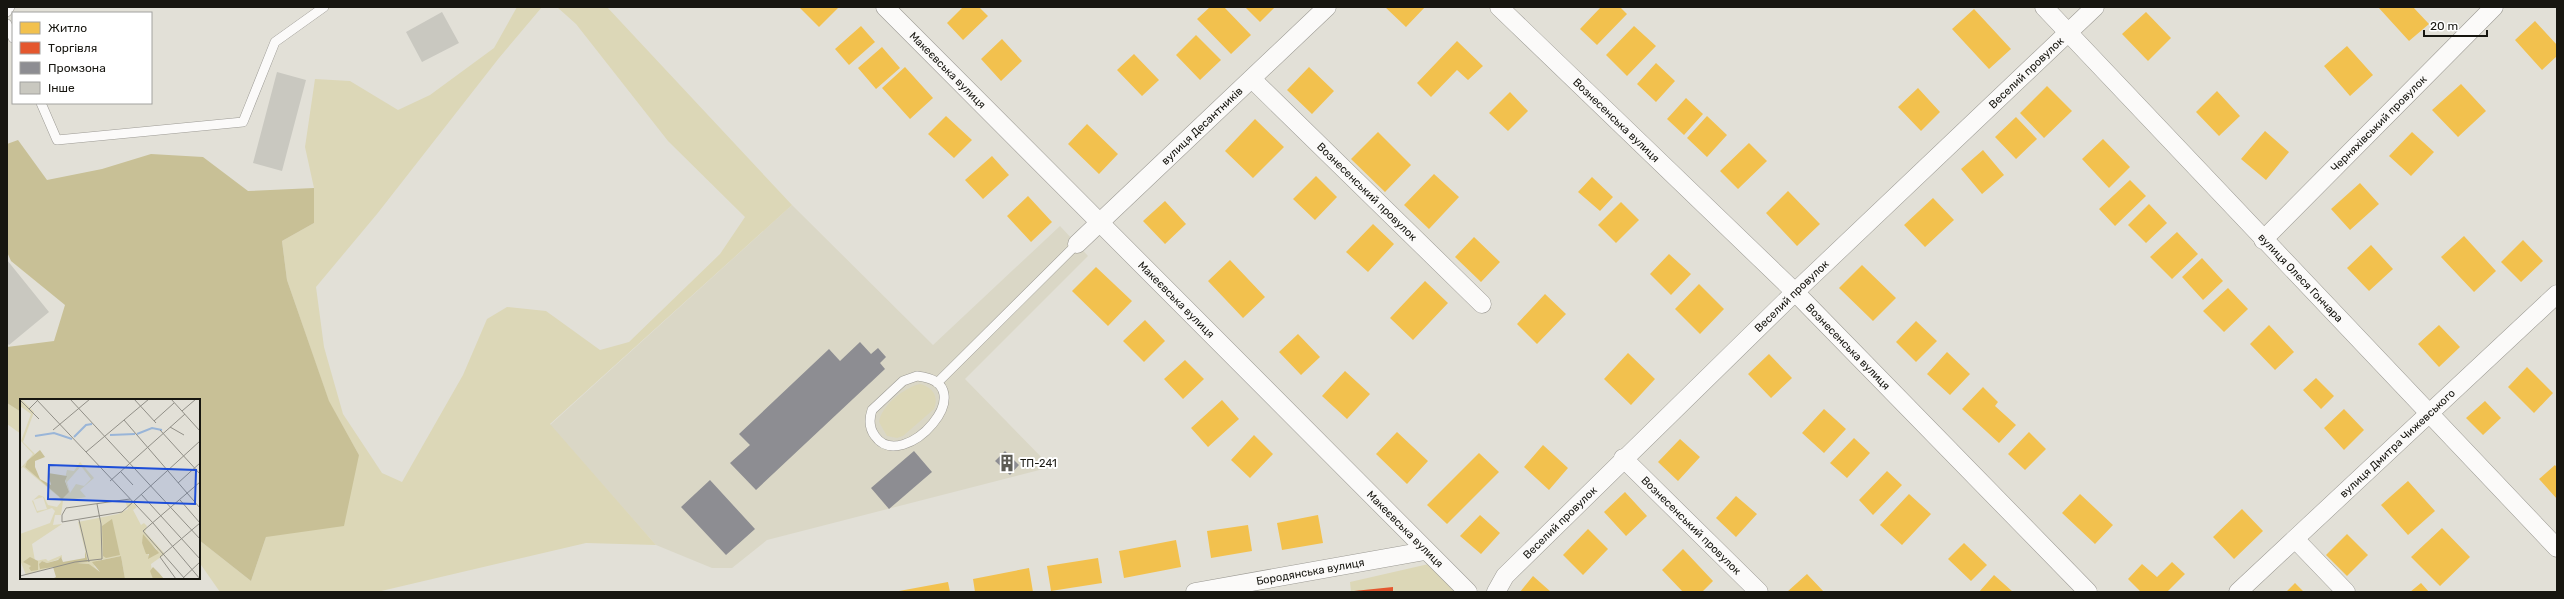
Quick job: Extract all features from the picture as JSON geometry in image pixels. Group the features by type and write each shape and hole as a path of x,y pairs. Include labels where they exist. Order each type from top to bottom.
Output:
{"street":[{"name":"Макеєвська вулиця","path":"885,7 1425,551 1468,592"},
{"name":"вулиця Десантників","path":"1077,244 1327,7"},
{"name":"Вознесенська вулиця","path":"1499,7 1795,292 2088,592"},
{"name":"вулиця Олеся Гончара","path":"2044,7 2263,240 2557,548"},
{"name":"Веселий провулок","path":"1496,592 1505,576 1623,458 2094,7"},
{"name":"Черняхівський провулок","path":"2263,240 2494,7"},
{"name":"Вознесенський провулок","path":"1252,78 1482,304"},
{"name":"вулиця Дмитра Чижевського","path":"2238,592 2296,540 2428,413 2557,294"},
{"name":"Вознесенський провулок","path":"1623,458 1759,592"},
{"path":"2296,540 2346,592"},
{"name":"Бородянська вулиця","path":"1195,592 1425,551"}],"lane":[{"path":"7,12 10,7"},
{"path":"41,104 57,140 243,122 275,42 324,7"},
{"path":"7,24 12,36"},
{"path":"937,383 1077,244"},
{"path":"925,376 937,383 944,397 943,412 939,418 909,443 902,446 885,445 876,438 870,427 870,416 880,401 910,377 925,376"}],"shaded area":[{"path":"517,7 542,7 499,58 377,214 316,287 324,347 343,414 382,473 402,482 463,375 487,319 507,307 546,311 600,350 629,342 720,254 745,217 668,141 576,24 557,7 607,7 792,205 550,424 656,545 586,543 377,592 220,592 200,563 200,541 251,581 266,537 359,455 329,402 287,280 282,241 314,223 314,188 305,147 315,79 350,81 398,110 430,95 494,48"},
{"path":"18,140 47,180 102,169 151,154 203,157 248,191 314,188 314,223 282,241 287,280 329,401 359,455 344,526 266,537 251,581 200,541 200,399 20,399 20,411 7,403 7,347 54,341 65,305 11,261 7,252 7,144"},
{"path":"792,205 933,345 1060,226 1088,256 965,379 1051,467 767,540 732,568 712,568 656,545 550,425"},
{"path":"920,384 925,385 934,393 936,400 934,409 903,436 897,438 887,436 879,422 884,410 901,393"},
{"path":"7,403 20,411 20,433 7,424"},
{"path":"1433,563 1463,592 1351,592 1350,582"}],"building: Житло":[{"path":"799,7 839,7 819,27"},
{"path":"963,7 979,7 988,16 963,40 947,23"},
{"path":"1210,7 1224,7 1251,35 1231,54 1197,19"},
{"path":"1245,7 1275,7 1260,22"},
{"path":"1385,7 1425,7 1406,27"},
{"path":"1601,7 1620,7 1627,14 1597,45 1580,29"},
{"path":"2378,7 2413,7 2429,24 2409,41"},
{"path":"1974,9 2011,49 1989,69 1952,29"},
{"path":"2146,12 2171,38 2148,61 2122,34"},
{"path":"2535,21 2557,45 2557,56 2542,70 2515,40"},
{"path":"861,26 875,42 849,65 835,49"},
{"path":"1634,26 1656,46 1627,76 1606,55"},
{"path":"1196,35 1221,60 1200,80 1176,55"},
{"path":"1002,39 1022,61 1001,81 981,59"},
{"path":"1457,41 1483,66 1468,80 1457,70 1431,97 1417,83"},
{"path":"2347,46 2373,75 2350,96 2324,66"},
{"path":"882,47 900,68 876,89 858,68"},
{"path":"1134,54 1159,80 1142,96 1117,70"},
{"path":"1656,63 1675,81 1656,102 1637,84"},
{"path":"905,67 933,98 910,119 882,88"},
{"path":"1309,67 1334,91 1312,114 1287,90"},
{"path":"2461,84 2486,111 2458,137 2432,110"},
{"path":"2047,86 2072,111 2044,138 2020,113"},
{"path":"1918,88 1940,112 1921,131 1898,107"},
{"path":"2217,91 2240,116 2219,136 2196,112"},
{"path":"1510,92 1528,111 1508,131 1489,113"},
{"path":"1686,98 1703,114 1684,135 1667,119"},
{"path":"946,116 972,140 954,158 928,134"},
{"path":"1707,116 1727,135 1707,157 1687,138"},
{"path":"2016,117 2037,139 2016,159 1995,137"},
{"path":"1255,119 1284,147 1253,178 1225,151"},
{"path":"1087,124 1118,154 1099,174 1068,144"},
{"path":"2265,131 2289,152 2266,180 2241,159"},
{"path":"1378,132 1411,165 1385,192 1351,159"},
{"path":"2412,132 2434,152 2411,176 2389,156"},
{"path":"2103,139 2130,167 2109,188 2082,159"},
{"path":"1749,143 1767,161 1738,189 1720,171"},
{"path":"1983,150 2004,175 1982,194 1961,169"},
{"path":"992,156 1009,175 983,199 965,180"},
{"path":"1434,174 1459,197 1429,229 1404,205"},
{"path":"1316,176 1337,197 1315,220 1293,199"},
{"path":"1592,177 1613,197 1600,211 1578,192"},
{"path":"2130,180 2146,196 2115,226 2099,209"},
{"path":"2360,183 2379,204 2350,230 2331,209"},
{"path":"1788,191 1820,224 1797,246 1766,213"},
{"path":"1028,196 1052,222 1031,242 1007,216"},
{"path":"1933,198 1954,220 1925,247 1904,225"},
{"path":"1165,201 1186,224 1165,244 1143,221"},
{"path":"1621,202 1639,220 1616,243 1598,225"},
{"path":"2149,204 2167,223 2146,243 2128,225"},
{"path":"1373,224 1394,244 1368,272 1346,252"},
{"path":"2177,232 2198,254 2172,279 2150,257"},
{"path":"2464,236 2496,271 2474,292 2441,257"},
{"path":"1474,237 1500,262 1481,282 1455,257"},
{"path":"2523,240 2543,261 2521,282 2501,262"},
{"path":"2371,245 2393,269 2369,291 2347,268"},
{"path":"1669,254 1691,274 1671,295 1650,274"},
{"path":"2202,258 2223,281 2203,300 2182,277"},
{"path":"1230,260 1265,297 1243,318 1208,281"},
{"path":"1862,265 1896,298 1873,321 1839,288"},
{"path":"1096,267 1132,301 1108,326 1072,291"},
{"path":"1425,281 1448,303 1413,340 1390,318"},
{"path":"1699,284 1724,309 1700,334 1675,309"},
{"path":"2228,288 2248,309 2224,332 2203,311"},
{"path":"1545,294 1566,314 1537,344 1517,324"},
{"path":"1145,320 1165,341 1144,362 1123,341"},
{"path":"1916,321 1937,341 1916,362 1896,342"},
{"path":"2269,325 2294,352 2275,370 2250,344"},
{"path":"2439,325 2460,347 2439,367 2418,344"},
{"path":"1298,334 1320,357 1301,375 1279,352"},
{"path":"1947,352 1970,374 1950,395 1927,374"},
{"path":"1628,353 1655,379 1631,405 1604,379"},
{"path":"1769,354 1792,378 1771,398 1748,374"},
{"path":"1185,360 1204,379 1183,399 1164,379"},
{"path":"2527,367 2553,393 2534,413 2508,387"},
{"path":"1345,371 1370,394 1347,419 1322,396"},
{"path":"2316,378 2334,396 2321,409 2303,390"},
{"path":"1983,387 1998,402 1995,406 2016,425 1999,443 1962,409"},
{"path":"1222,400 1239,419 1208,447 1191,428"},
{"path":"2485,401 2501,418 2483,435 2466,418"},
{"path":"1824,409 1846,429 1824,453 1802,433"},
{"path":"2344,409 2364,430 2344,450 2324,428"},
{"path":"1397,432 1428,461 1407,484 1376,454"},
{"path":"2029,432 2046,449 2025,470 2008,454"},
{"path":"1254,435 1273,454 1250,478 1231,460"},
{"path":"1854,438 1870,453 1847,478 1830,463"},
{"path":"1680,439 1700,457 1678,481 1658,462"},
{"path":"1543,445 1568,468 1549,490 1524,467"},
{"path":"1479,453 1499,472 1447,524 1427,505"},
{"path":"2555,465 2557,468 2557,499 2539,479"},
{"path":"1887,471 1902,485 1873,515 1859,500"},
{"path":"2408,481 2435,511 2408,535 2381,505"},
{"path":"1625,492 1647,516 1626,536 1604,512"},
{"path":"1909,494 1931,514 1902,545 1880,525"},
{"path":"2080,494 2113,525 2095,544 2062,513"},
{"path":"1736,496 1757,514 1736,537 1716,518"},
{"path":"2242,509 2263,531 2234,559 2213,537"},
{"path":"1318,515 1323,543 1282,550 1277,523"},
{"path":"1480,515 1500,533 1481,554 1460,536"},
{"path":"1248,525 1252,551 1211,558 1207,531"},
{"path":"2442,528 2470,557 2440,586 2411,557"},
{"path":"1588,529 1608,549 1583,575 1563,555"},
{"path":"2347,534 2368,555 2347,576 2326,555"},
{"path":"1176,540 1181,567 1124,578 1119,551"},
{"path":"1964,543 1987,565 1971,581 1948,559"},
{"path":"1683,549 1713,581 1702,592 1683,592 1662,570"},
{"path":"1098,558 1102,583 1051,591 1047,566"},
{"path":"2172,562 2185,574 2167,592 2141,592 2128,579 2142,564 2157,577"},
{"path":"1029,568 1033,592 975,592 973,579"},
{"path":"1807,574 1824,592 1787,592"},
{"path":"1994,575 2013,592 1979,592"},
{"path":"1533,576 1551,592 1520,592"},
{"path":"948,582 950,592 899,592 899,591"},
{"path":"2295,583 2304,592 2286,592"},
{"path":"2421,583 2429,592 2410,592"}],"building: Торгівля":[{"path":"1393,587 1393,592 1354,592 1354,591"}],"building: Промзона":[{"path":"860,342 871,354 878,348 886,357 880,363 885,369 756,490 730,463 750,445 739,434 829,349 840,361"},
{"path":"914,451 932,472 889,509 871,488"},
{"name":"ТП-241","path":"1005,451 1019,465 1010,475 995,461"},
{"path":"710,480 755,529 726,555 681,507"}],"building: Інше":[{"path":"442,12 459,43 422,62 406,32"},
{"path":"277,72 306,80 282,171 253,163"},
{"path":"7,260 49,312 9,345 7,343"}],"place":[{"name":"ТП-241","path":"1007,463"}]}
